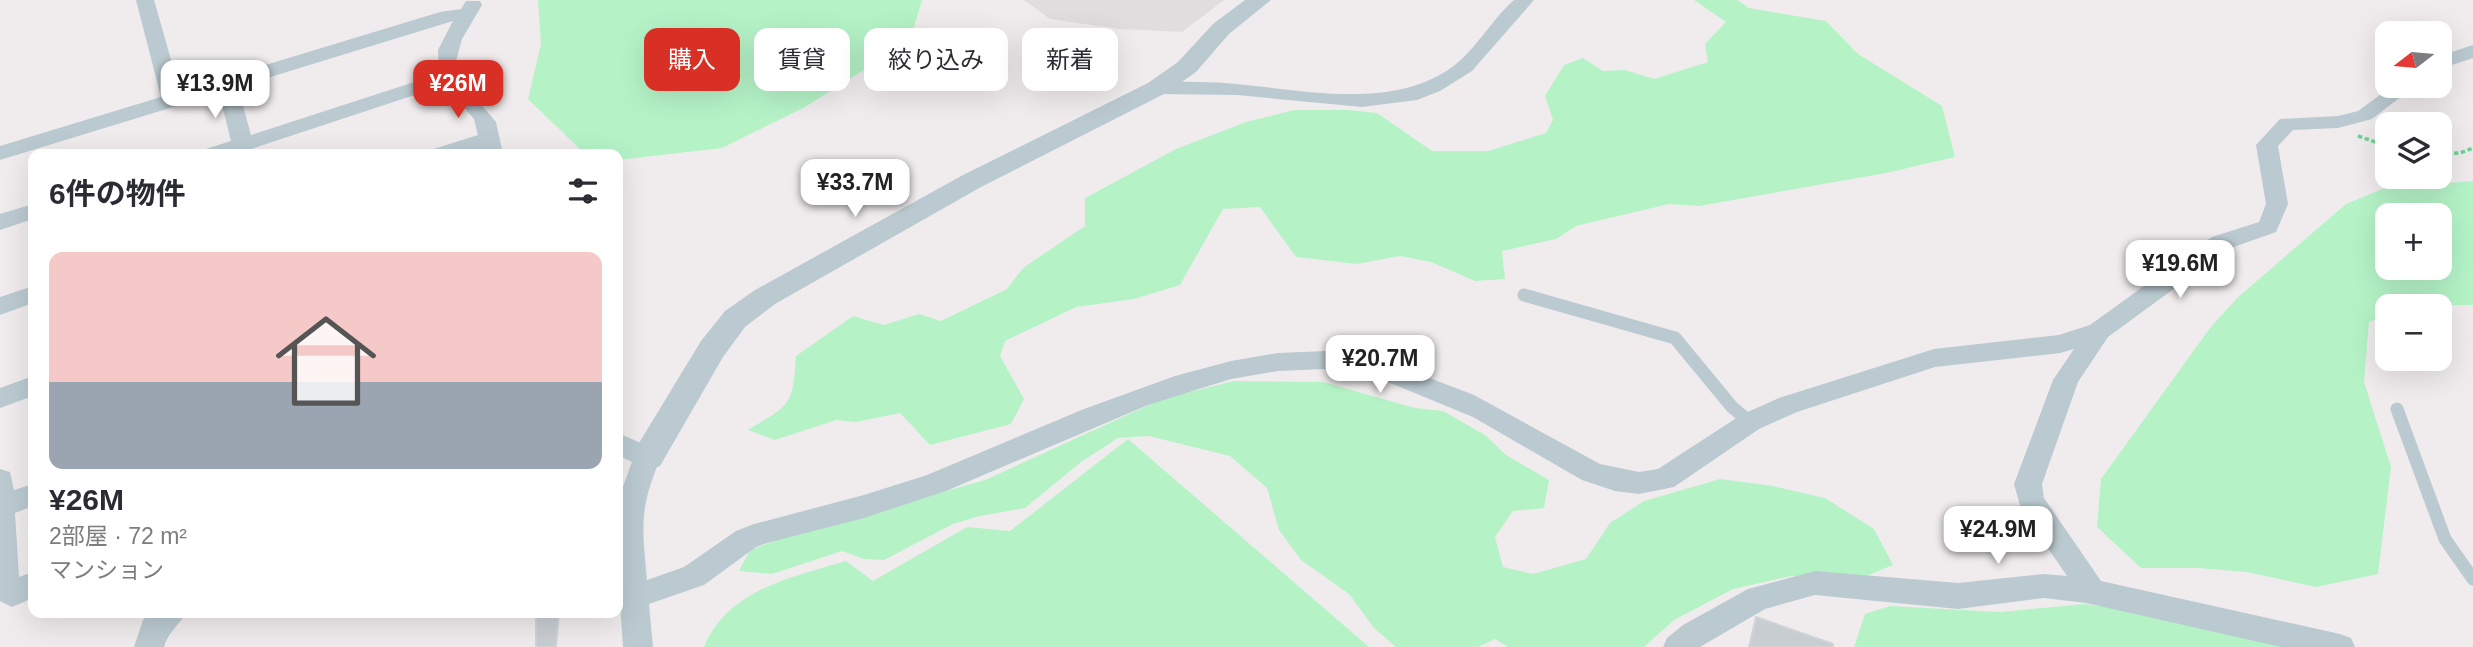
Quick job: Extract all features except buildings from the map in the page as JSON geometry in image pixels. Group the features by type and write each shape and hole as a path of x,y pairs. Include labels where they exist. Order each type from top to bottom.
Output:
{"street":[{"path":"145,0 172,101"},
{"path":"638,647 628,521 633,491 648,457 712,349 736,319 765,297 972,181 1157,88 1187,67 1221,29 1260,0"},
{"path":"1157,88 1234,89 1352,102 1399,99 1416,94 1455,75 1525,0"},
{"path":"0,153 472,7"},
{"path":"472,7 449,40 446,55 450,77 458,90 485,119 491,147"},
{"path":"2452,59 2473,51"},
{"path":"230,149 450,77"},
{"path":"227,84 243,145"},
{"path":"634,597 694,576 746,539 764,532 874,506 962,473 1082,421 1163,390 1247,368 1312,360 1333,360 1381,370 1433,388 1482,410 1558,456 1598,474 1648,483 1664,479 1750,422 1788,405 1934,358 2060,344 2099,331 2220,243 2268,227 2277,204 2267,145 2287,124 2338,122 2365,115 2388,98"},
{"path":"0,222 28,213"},
{"path":"0,306 28,296"},
{"path":"2086,590 2086,580 2031,501 2028,484 2066,380 2099,331"},
{"path":"0,398 28,388"},
{"path":"623,445 648,457"},
{"path":"28,495 1,493 1,558 5,584 12,594 28,586"},
{"path":"1678,647 1694,634 1758,598 1815,583 1958,596 2044,586 2086,590 2340,647"},
{"path":"149,647 154,629 165,618"}],"lane":[{"path":"1524,295 1675,338 1732,407 1750,422"},
{"path":"2397,409 2445,539 2473,579"}],"path":[{"path":"2452,153 2473,148"}],"shaded area":[{"path":"1024,0 1224,0 1182,32 1119,29 1050,19"}],"green space":[{"path":"538,0 922,0 914,28 864,28 864,70 850,79 850,28 754,28 754,91 830,91 805,107 722,148 623,159 623,149 580,149 528,99 541,44"},
{"path":"1694,0 1737,0 1749,8 1826,21 1858,54 1942,106 1955,157 1886,173 1699,206 1669,204 1576,226 1556,239 1502,251 1505,279 1475,281 1431,262 1400,256 1357,264 1296,257 1260,207 1223,209 1180,285 1134,299 1076,307 1005,341 1000,356 1024,399 1011,424 930,445 900,413 856,422 836,420 775,440 748,430 786,403 793,386 796,356 853,316 884,325 919,314 941,321 1007,289 1023,268 1085,226 1085,198 1176,149 1246,122 1294,110 1349,110 1377,113 1432,151 1488,151 1546,133 1553,120 1545,96 1564,65 1583,58 1603,71 1625,70 1654,79 1708,62 1705,44 1726,22"},
{"path":"2473,181 2473,305 2452,305 2452,294 2375,294 2375,320 2369,322 2364,382 2391,467 2378,574 2316,587 2247,572 2198,568 2141,568 2097,527 2101,479 2210,328 2237,298 2346,204 2383,189 2452,189 2452,183"},
{"path":"1234,381 1323,382 1415,408 1443,411 1485,435 1506,455 1549,480 1544,508 1513,511 1495,537 1503,567 1533,574 1586,559 1610,523 1644,501 1720,479 1773,486 1825,498 1874,529 1893,565 1866,576 1791,576 1733,589 1674,620 1644,647 1508,647 1495,639 1478,647 1396,647 1374,628 1349,594 1301,560 1279,530 1267,488 1230,456 1149,436 1118,438 1081,462 1025,508 953,524 884,560 864,559 842,551 772,574 739,571 750,550 790,535 985,480 1162,399"},
{"path":"1128,439 1369,647 704,647 715,627 729,611 764,588 784,580 846,561 873,581 967,527 1010,531"},
{"path":"2084,604 2162,613 2304,647 1854,647 1865,614 1890,606 2000,612"}]}
